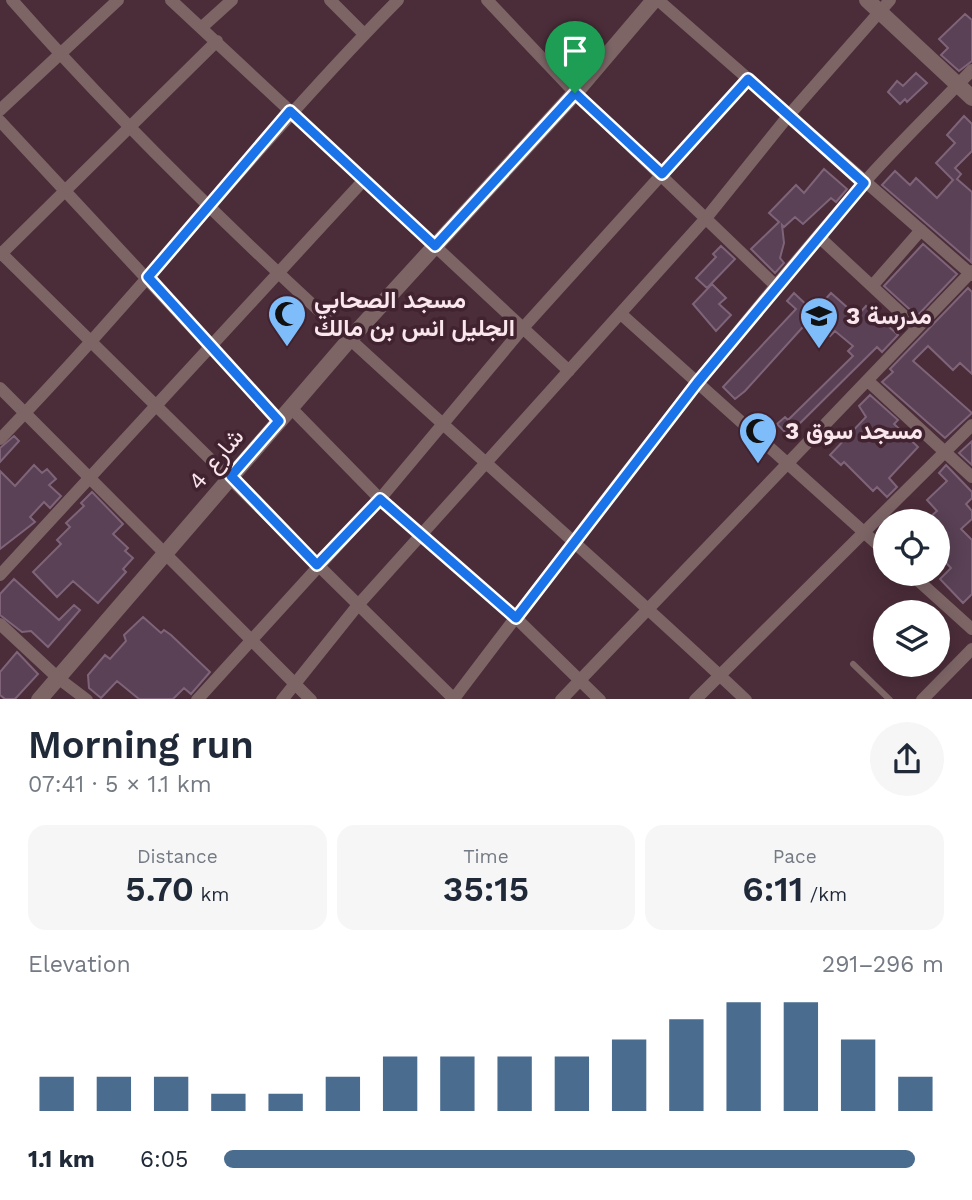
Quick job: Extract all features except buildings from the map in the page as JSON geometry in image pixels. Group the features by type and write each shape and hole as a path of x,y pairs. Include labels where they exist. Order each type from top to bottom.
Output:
{"street":[{"path":"12,0 131,130 277,273 485,465 747,699"},
{"path":"0,110 118,0"},
{"path":"171,0 569,371"},
{"path":"201,28 232,0"},
{"path":"330,0 364,34"},
{"path":"0,439 148,277 290,111 398,0"},
{"path":"487,0 575,93 776,286"},
{"path":"561,699 971,273 656,0"},
{"name":"شارع 4","path":"38,699 350,340 656,0"},
{"path":"867,0 885,6 957,86 972,98"},
{"path":"282,699 358,605 707,218 789,116 885,6"},
{"path":"217,41 131,130 1,254 231,476 317,565 454,699 697,383 776,286 864,183 972,70"},
{"path":"197,699 253,641 317,565 380,499 523,328 748,79"},
{"path":"0,121 64,193 148,277 279,421"},
{"path":"0,575 363,181"},
{"path":"873,285 921,230"},
{"path":"818,236 917,328"},
{"path":"621,314 787,466 873,540"},
{"path":"868,380 972,477"},
{"path":"0,388 90,475 311,699"},
{"path":"291,408 380,499 516,618 600,699"},
{"path":"695,699 972,425"},
{"path":"924,586 972,629"},
{"path":"0,624 58,678 88,699"},
{"path":"922,699 972,649"}],"lane":[{"path":"853,664 890,699"}],"place":[{"name":"مسجد الصحابي الجليل انس بن مالك","path":"287,348"},
{"name":"مدرسة 3","path":"819,350"},
{"name":"مسجد سوق 3","path":"758,465"}],"route":[{"path":"748,79 864,183 697,383 516,618 380,499 317,565 231,476 279,421 148,277 290,111 435,246 575,93 662,174 748,79"}]}
